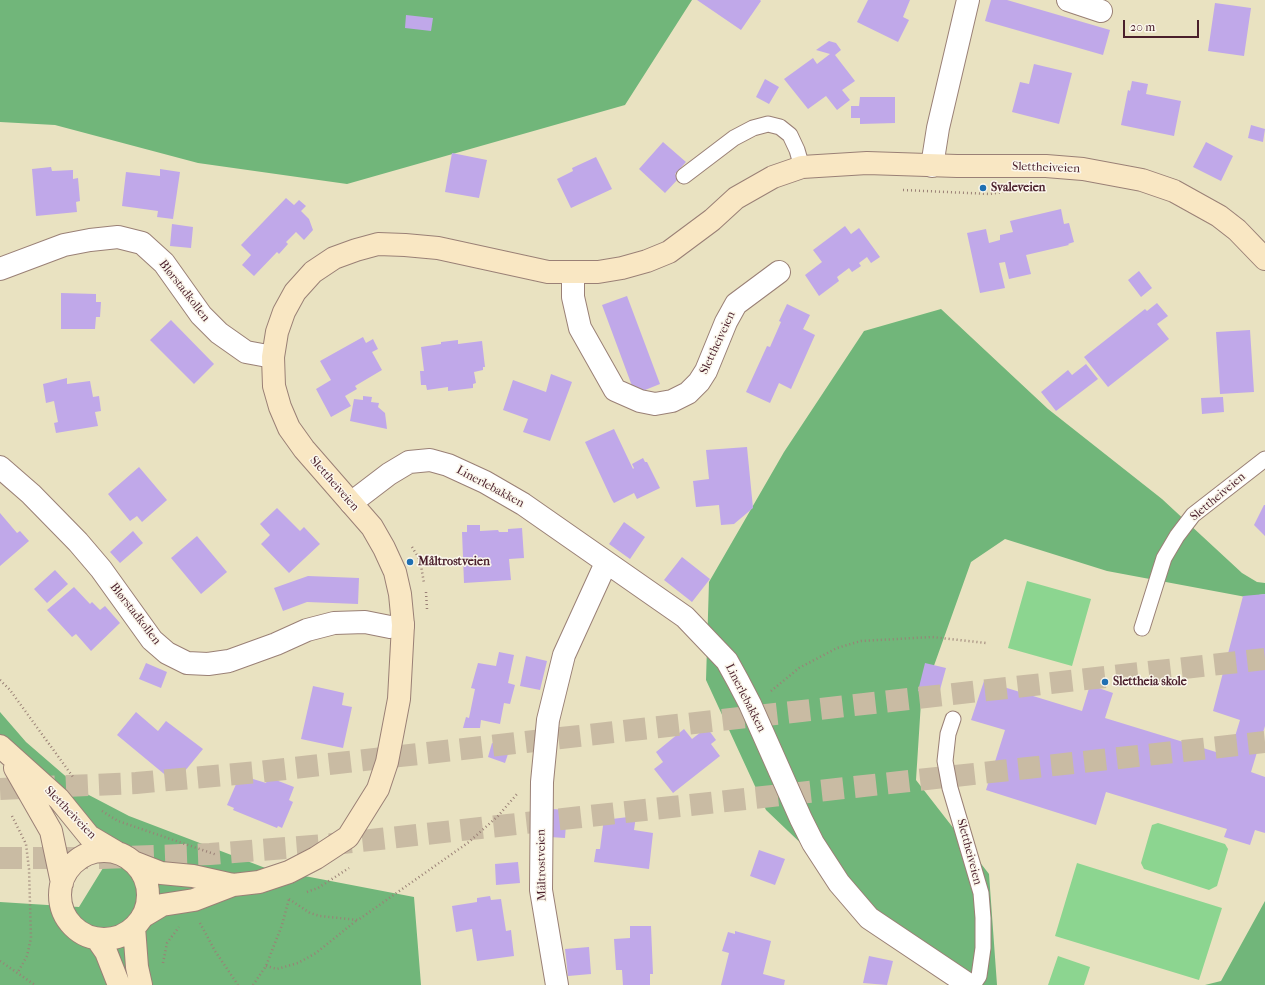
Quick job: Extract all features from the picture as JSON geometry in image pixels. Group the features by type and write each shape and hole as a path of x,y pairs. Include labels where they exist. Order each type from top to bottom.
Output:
{"street":[{"path":"932,166 940,120 968,0"},
{"path":"1068,0 1101,11"},
{"name":"Slettheiveien","path":"138,922 162,905 194,900 233,886 259,882 289,872 316,858 348,837 364,814 378,789 393,733 399,699 403,625 400,594 390,560 372,527 304,449 289,428 280,407 274,386 273,357 277,332 284,312 295,292 313,272 334,258 378,244 438,248 548,272 573,273 622,268 647,261 669,252 712,220 736,198 754,186 788,171 802,168 867,163 932,166 1046,166 1083,169 1142,180 1174,192 1219,216 1242,234 1265,259"},
{"name":"Blørstadkollen","path":"0,269 64,245 90,240 118,237 142,243 164,263 201,315 219,333 246,352 273,357"},
{"name":"Slettheiveien","path":"573,273 573,297 580,328 616,390 640,401 655,404 672,401 688,393 699,382 706,372 726,322 736,304 778,272"},
{"name":"Linerlebakken","path":"351,503 384,478 409,462 430,460 448,465 485,482 523,504 685,617 727,661 750,704 813,843 839,883 869,918 969,985"},
{"name":"Blørstadkollen","path":"0,467 31,494 78,542 101,569 152,640 167,653 187,663 208,664 229,661 276,644 307,630 334,623 365,622 390,627 403,625"},
{"name":"Måltrostveien","path":"557,985 541,890 540,854 543,768 548,720 564,655 606,563"},
{"name":"Slettheiveien","path":"3,749 59,798 89,836 126,858 161,873 193,876 233,886"},
{"name":"Slettheiveien","path":"3,749 51,831 62,883"},
{"path":"101,851 126,858 143,876 147,885 147,906 138,922 117,937 98,939 80,932 67,919 61,901 62,883 71,866 84,856 101,851"},
{"path":"138,922 137,967 141,985"},
{"path":"98,939 106,952 119,985"}],"lane":[{"path":"684,176 734,138 753,128 768,124 780,126 790,135 797,150 802,168"},
{"name":"Slettheiveien","path":"1142,628 1164,558 1177,536 1193,515 1265,459"},
{"name":"Slettheiveien","path":"953,719 948,734 945,761 950,788 981,893 983,918 982,955 979,976 973,985"}],"path":[{"path":"896,189 990,194 1004,192"},
{"path":"750,704 763,697 799,668 837,648 861,641 932,637 986,643"},
{"path":"0,680 10,690 78,783"},
{"path":"266,966 277,968 298,963 316,953 358,920 469,842 498,816 543,768"},
{"path":"9,809 26,844 29,869 31,938 27,956 18,972"},
{"path":"100,809 118,821 221,856"},
{"path":"282,901 289,899 315,915 358,920"},
{"path":"253,985 266,966 289,899"},
{"path":"198,917 215,951 238,985"},
{"path":"163,969 164,953 167,943 172,934 185,923"},
{"path":"0,961 35,985"}],"green space":[{"path":"0,0 692,0 625,105 347,184 198,163 55,125 0,122"},
{"path":"941,309 1048,409 1162,499 1242,573 1257,582 1265,583 1265,594 1246,597 1107,571 1005,539 971,562 921,702 916,780 989,874 997,985 969,985 876,915 766,810 706,680 709,582 784,452 864,331"},
{"path":"1027,581 1091,599 1072,666 1008,648"},
{"path":"0,712 26,742 85,793 129,816 268,869 414,897 421,985 0,985 0,902 79,907 103,868 0,749"},
{"path":"1158,823 1225,844 1228,849 1217,886 1209,890 1144,869 1141,863 1152,825"},
{"path":"1077,863 1222,908 1199,980 1055,936"},
{"path":"1265,901 1265,985 1205,985 1221,981"},
{"path":"1058,956 1090,967 1084,985 1048,985"}],"building":[{"path":"697,0 760,0 761,1 741,30"},
{"path":"868,0 910,0 903,17 909,20 898,42 857,22"},
{"path":"991,0 1007,0 1110,30 1103,55 985,21"},
{"path":"1215,3 1251,8 1244,56 1208,51"},
{"path":"406,15 433,18 431,31 405,28"},
{"path":"829,41 836,43 841,50 835,55 855,81 842,90 850,100 837,110 826,96 808,109 784,79 813,58 817,64 830,54 816,50"},
{"path":"1034,64 1072,73 1059,124 1012,112 1020,82 1029,84"},
{"path":"765,79 779,87 769,104 756,97"},
{"path":"1132,81 1148,84 1146,94 1181,101 1174,136 1121,125 1128,90 1130,91"},
{"path":"860,97 895,97 895,123 860,124 860,118 851,118 851,106 859,106"},
{"path":"1251,125 1265,129 1263,142 1248,138"},
{"path":"663,142 686,162 675,174 679,178 665,193 639,169"},
{"path":"1206,142 1233,156 1221,181 1193,167"},
{"path":"452,153 487,160 479,198 445,192"},
{"path":"596,157 612,189 571,208 557,179 573,171 572,168"},
{"path":"51,167 52,171 73,170 73,179 78,178 80,201 76,202 77,212 36,216 32,169"},
{"path":"160,169 180,172 173,219 157,217 158,211 122,206 126,172 160,176"},
{"path":"286,198 294,205 299,200 306,206 301,211 309,219 313,230 304,240 296,232 286,242 288,244 279,254 277,252 254,276 242,265 251,255 241,245"},
{"path":"1061,209 1064,224 1069,223 1074,242 1068,244 1069,245 1026,255 1031,274 1009,279 1005,262 999,263 1005,288 980,293 967,233 986,229 989,243 1000,240 1000,235 1013,232 1010,221"},
{"path":"172,224 193,227 191,248 170,246"},
{"path":"845,226 851,234 859,228 880,257 871,263 867,257 859,263 861,266 852,272 849,268 837,277 839,281 819,296 805,275 822,262 813,250"},
{"path":"1139,271 1152,288 1141,297 1128,280"},
{"path":"61,293 96,294 96,302 101,302 100,317 96,317 95,329 61,329"},
{"path":"627,296 660,384 635,394 602,305"},
{"path":"1157,303 1168,316 1157,324 1169,339 1108,387 1084,357 1145,309 1147,311"},
{"path":"787,304 810,315 803,329 815,335 791,389 779,383 770,403 746,392 767,346 770,347"},
{"path":"171,320 214,364 194,384 150,340"},
{"path":"1250,330 1254,392 1220,394 1216,332"},
{"path":"363,337 366,343 373,339 378,349 372,352 382,370 355,386 357,389 345,396 351,406 331,417 316,389 331,380 320,361"},
{"path":"458,340 458,344 482,341 485,367 483,367 483,370 474,372 476,383 473,384 473,388 448,391 448,387 427,390 426,385 421,385 420,371 424,371 421,347"},
{"path":"1086,364 1098,379 1056,411 1041,392 1068,370 1072,375"},
{"path":"551,374 572,382 550,441 523,432 528,419 503,410 513,380 546,392"},
{"path":"67,378 67,384 90,381 93,397 99,396 101,411 95,412 98,426 56,433 54,423 58,422 54,401 46,403 43,384"},
{"path":"363,396 372,397 371,402 379,403 378,407 385,413 387,429 350,421 354,399 363,400"},
{"path":"1223,397 1224,412 1202,414 1201,398"},
{"path":"614,429 633,469 632,464 643,458 645,462 647,462 660,488 637,499 634,493 614,503 585,442"},
{"path":"747,447 753,508 734,524 721,525 719,505 696,507 693,481 709,479 706,450"},
{"path":"139,467 167,500 142,522 137,516 130,521 108,494"},
{"path":"1265,505 1265,536 1254,525"},
{"path":"277,508 300,531 304,527 320,544 289,573 261,544 270,535 260,524"},
{"path":"0,513 17,533 20,531 29,541 0,566"},
{"path":"624,522 645,537 630,559 609,544"},
{"path":"467,525 480,525 480,531 498,530 499,532 508,532 508,529 522,528 524,558 509,559 511,580 464,583 462,532 467,532"},
{"path":"133,531 143,543 120,563 110,552"},
{"path":"197,536 227,572 201,594 171,558"},
{"path":"682,557 710,579 692,602 664,580"},
{"path":"55,570 68,584 47,603 34,589"},
{"path":"308,576 359,578 358,604 307,602 283,611 274,588"},
{"path":"74,587 90,604 92,602 100,610 105,606 120,623 91,651 76,634 72,637 47,610"},
{"path":"1265,594 1265,726 1251,772 1265,777 1265,833 1255,830 1250,845 1224,837 1227,829 1106,792 1096,825 986,790 1005,730 971,720 984,681 1082,711 1090,685 1113,693 1105,718 1229,756 1240,720 1213,711 1243,596"},
{"path":"499,652 514,655 508,683 515,685 510,704 504,703 500,724 481,720 480,728 463,728 466,717 469,718 475,689 471,688 478,663 496,666"},
{"path":"526,656 547,661 540,690 520,686"},
{"path":"146,663 167,672 161,688 139,679"},
{"path":"925,663 946,668 938,697 918,691"},
{"path":"313,686 344,693 342,705 352,707 343,748 301,739"},
{"path":"136,712 158,731 166,721 203,749 175,783 117,735"},
{"path":"684,729 692,739 708,729 716,740 711,744 720,756 673,793 654,769 663,762 656,752"},
{"path":"492,743 510,748 505,763 488,757"},
{"path":"240,775 266,783 268,777 294,787 289,800 293,802 282,828 278,826 277,828 233,810 234,808 227,805"},
{"path":"552,809 567,810 565,838 550,837"},
{"path":"636,816 634,830 653,833 649,869 594,862 596,849 600,849 604,818 612,819"},
{"path":"759,850 785,859 775,885 750,876"},
{"path":"518,862 520,883 496,885 495,864"},
{"path":"490,896 491,900 501,899 506,931 511,930 514,956 477,961 472,929 456,932 452,906 477,902 477,898"},
{"path":"630,926 651,926 653,974 650,974 650,985 623,985 622,970 616,970 614,939 630,938"},
{"path":"735,931 771,941 763,974 785,980 784,985 721,985 729,953 722,951 728,932 735,934"},
{"path":"589,947 591,974 568,976 565,949"},
{"path":"869,956 893,961 887,985 863,983"}],"tunnel":[{"path":"0,789 136,783 258,772 1265,659"},
{"path":"0,858 101,858 210,854 325,845 1265,742"}],"place":[{"name":"Svaleveien","path":"983,188"},
{"name":"Måltrostveien","path":"410,562"},
{"name":"Slettheia skole","path":"1105,682"}]}
